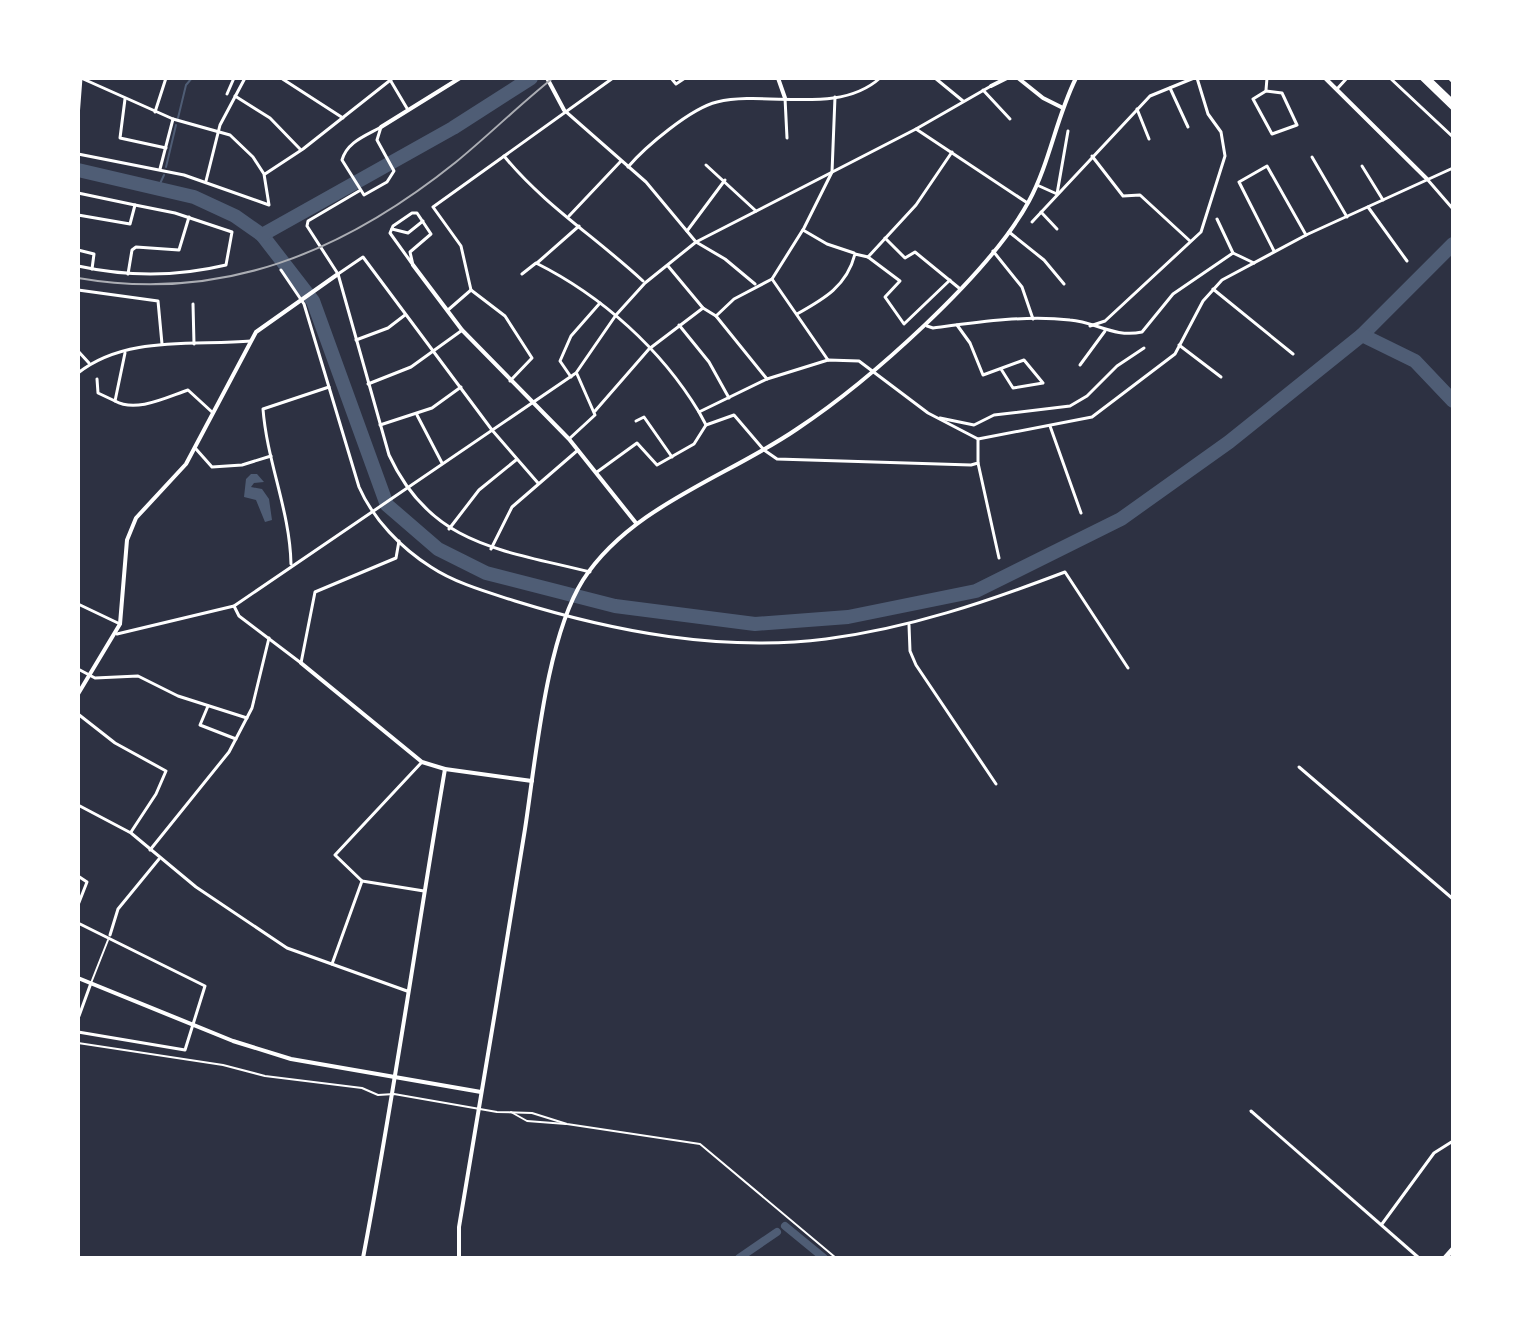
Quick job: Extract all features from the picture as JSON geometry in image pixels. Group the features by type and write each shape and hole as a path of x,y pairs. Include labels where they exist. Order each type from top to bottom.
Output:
{"highway":[{"path":"1424,78 1453,106"}],"main road":[{"path":"1445,1258 1453,1249"}],"street":[{"path":"78,117 81,78 173,119 230,135 253,157 264,174 270,200 266,206 206,181 78,154"},
{"path":"155,112 166,78"},
{"path":"227,94 234,78"},
{"path":"206,181 217,131 245,78"},
{"path":"281,78 343,118"},
{"path":"381,127 377,140 394,171 393,176 368,195 359,191 342,160 346,148 460,78"},
{"path":"547,78 564,110 654,191 696,242 725,259 756,285"},
{"path":"510,381 532,358 505,316 471,290 461,246 433,207 564,110 613,78"},
{"path":"671,78 676,84 685,78"},
{"path":"778,78 785,98 787,138"},
{"path":"628,167 644,149 713,102 835,97 858,91 880,78"},
{"path":"935,78 964,101"},
{"path":"117,634 234,606 531,401 571,377 616,315 645,283 696,242 916,129 1007,78"},
{"path":"1018,78 1043,98 1063,108"},
{"path":"459,1258 459,1227 532,781 568,609 584,579 636,524 799,428 872,371 959,288 1009,232 1028,203 1076,78"},
{"path":"1037,185 1061,194 1092,156 1154,93 1196,78 1208,114 1221,132 1225,156 1201,232 1105,321 1090,326"},
{"path":"1266,91 1267,78"},
{"path":"1325,78 1453,209"},
{"path":"1337,89 1347,78"},
{"path":"1390,78 1453,137"},
{"path":"264,174 301,150 391,79 408,110"},
{"path":"1170,88 1188,127"},
{"path":"983,90 1010,119"},
{"path":"1266,91 1282,93 1297,125 1272,134 1253,99 1266,91"},
{"path":"235,96 270,118 301,150"},
{"path":"716,316 734,299 772,279 803,230 832,172 835,97"},
{"path":"125,99 120,138 166,148"},
{"path":"1137,109 1149,139"},
{"path":"160,169 173,119"},
{"path":"916,129 1028,203"},
{"path":"1032,222 1057,194 1068,131"},
{"path":"363,137 377,140"},
{"path":"868,257 916,205 952,152"},
{"path":"504,156 529,186 645,283"},
{"path":"1092,156 1123,196 1140,195 1190,241"},
{"path":"1312,157 1347,217"},
{"path":"568,217 621,161"},
{"path":"706,165 756,211"},
{"path":"1274,251 1239,182 1267,166 1306,235"},
{"path":"1362,166 1383,200"},
{"path":"699,412 767,379 828,360 859,361 936,417 978,439 1097,415 1175,354 1213,289 1274,251 1453,168"},
{"path":"687,231 725,180"},
{"path":"359,191 307,224 338,274 389,455 407,487 426,510 449,529 491,549 590,572"},
{"path":"78,193 189,217 232,232 226,265 179,274 128,274 78,266"},
{"path":"78,215 130,224 135,205"},
{"path":"1368,207 1407,261"},
{"path":"1041,212 1057,229"},
{"path":"410,252 431,234 417,213 412,213 390,233 462,330 569,439 636,524"},
{"path":"128,274 132,250 136,247 179,250 189,217"},
{"path":"1217,219 1233,253 1254,263"},
{"path":"392,229 408,233 423,221"},
{"path":"522,274 579,226"},
{"path":"803,230 827,244 868,257 900,281 885,297 904,324 950,280"},
{"path":"1009,232 1044,260 1064,284"},
{"path":"885,238 905,258 915,252 959,288"},
{"path":"78,250 94,254 92,269"},
{"path":"402,250 410,252"},
{"path":"993,251 1022,287 1033,319"},
{"path":"410,252 413,265"},
{"path":"923,324 933,328 1033,319 1073,320 1105,331 1142,332 1169,298 1233,253"},
{"path":"797,314 836,291 852,266 855,254"},
{"path":"78,694 117,634 130,528 144,507 186,464 256,332 363,257 492,430 538,483"},
{"path":"536,263 571,281 616,315 686,391 706,425"},
{"path":"667,265 703,308 716,316 767,379"},
{"path":"281,270 302,298 372,511 399,541 431,567 464,583 565,617 648,634 735,642 825,639 909,625 955,613 1065,572 1128,668"},
{"path":"772,279 828,360"},
{"path":"1213,289 1293,354"},
{"path":"78,290 158,301 162,344"},
{"path":"448,310 471,290"},
{"path":"571,377 560,361 571,336 600,303"},
{"path":"193,304 194,344"},
{"path":"569,439 649,349 703,308"},
{"path":"356,340 388,328 406,314"},
{"path":"679,325 709,362 729,398"},
{"path":"957,325 970,343 983,375 1024,360 1043,383 1013,388 1001,369"},
{"path":"368,384 396,375 462,330"},
{"path":"1080,365 1105,331"},
{"path":"78,373 90,364 125,351 162,344 251,341"},
{"path":"1179,345 1221,377"},
{"path":"936,417 974,425 994,415 1070,406 1087,396 1117,366 1144,348"},
{"path":"78,351 90,364"},
{"path":"115,401 125,351"},
{"path":"576,373 595,411"},
{"path":"97,379 98,393 123,405 153,403 188,390 212,412"},
{"path":"291,567 290,533 263,409 329,387"},
{"path":"380,425 417,415 461,387"},
{"path":"417,415 442,463"},
{"path":"597,472 637,443 655,466 694,444 706,425 734,415 764,450 777,459 978,463"},
{"path":"636,421 644,417 672,457"},
{"path":"1050,426 1081,513"},
{"path":"978,439 978,463 999,558"},
{"path":"194,448 212,467 242,465 271,456"},
{"path":"491,549 512,507 578,450"},
{"path":"449,529 479,490 517,460"},
{"path":"301,663 315,592 396,558 399,541"},
{"path":"78,604 120,624"},
{"path":"234,606 239,616 422,762 445,769 532,781"},
{"path":"909,625 910,651 916,665 996,784"},
{"path":"150,850 229,752 248,718 269,638"},
{"path":"78,669 89,677 138,676 208,706 248,718"},
{"path":"208,706 200,725 236,739"},
{"path":"78,714 115,743 166,771 156,794 131,833"},
{"path":"422,762 335,855 362,881 424,891"},
{"path":"1299,767 1453,899"},
{"path":"363,1258 394,1094 407,991 445,769"},
{"path":"78,805 131,833 159,859 283,945 407,991"},
{"path":"78,1018 118,909 159,859"},
{"path":"78,876 87,882 78,905"},
{"path":"331,965 362,881"},
{"path":"78,923 110,935 205,986 185,1050 78,1032"},
{"path":"78,978 233,1041 291,1059 481,1092"},
{"path":"78,1043 223,1065 265,1076 362,1088 378,1095 394,1094 541,1115 567,1124"},
{"path":"1251,1111 1419,1258"},
{"path":"511,1112 527,1121 700,1144 836,1258"},
{"path":"1382,1224 1434,1153 1453,1141"}],"water":[{"path":"251,474 257,474 264,482 254,483 251,487 262,489 269,499 272,520 265,522 256,500 244,497 246,479"}],"waterway":[{"path":"178,118 186,85 192,78"},
{"path":"262,235 453,128 531,78"},
{"path":"166,167 176,125"},
{"path":"78,170 194,197 235,216 262,235 313,301 387,505 438,549 486,573 615,606 755,624 848,617 976,591 1121,519 1229,442 1362,335 1453,244"},
{"path":"158,188 164,175"},
{"path":"1362,335 1415,361 1453,401"},
{"path":"785,1226 824,1258"},
{"path":"739,1258 777,1232"}],"railway":[{"path":"78,278 131,284 182,283 231,276 279,263 325,245 370,222 414,194 553,78"}]}
